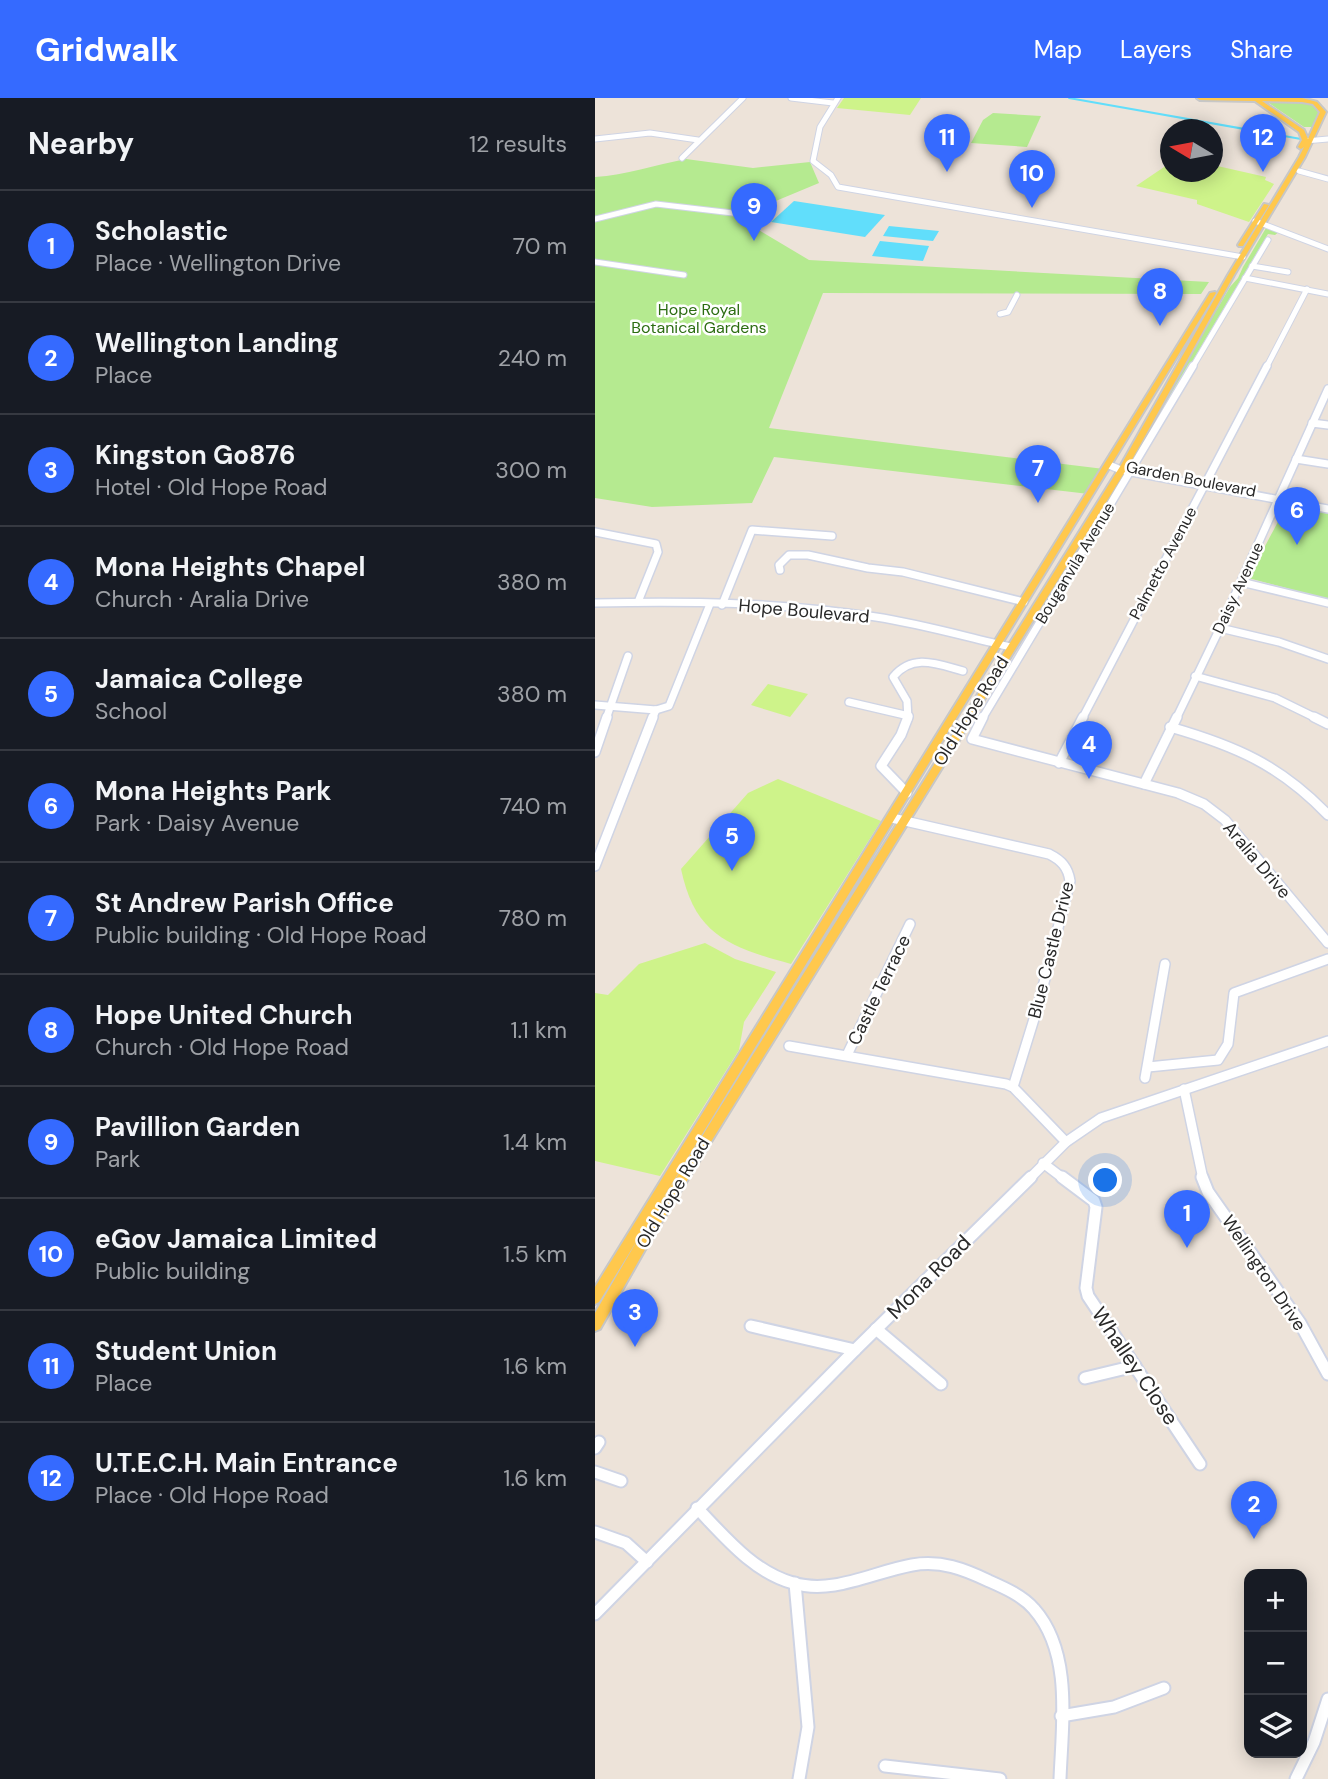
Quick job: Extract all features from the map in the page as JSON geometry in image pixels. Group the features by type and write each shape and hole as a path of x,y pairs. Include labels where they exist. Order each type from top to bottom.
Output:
{"main road":[{"path":"1201,98 1256,99 1300,100 1315,103 1322,109 1318,126 1310,129 1304,136 1256,99"},
{"name":"Old Hope Road","path":"595,1325 897,819 907,793 1259,223 1304,136 1318,126"},
{"name":"Old Hope Road","path":"595,1298 897,819 1127,468 1239,256"}],"street":[{"path":"682,158 743,98"},
{"path":"791,98 835,101"},
{"path":"1288,98 1300,100"},
{"path":"835,101 825,115 813,161 831,175 838,187 1239,256"},
{"path":"595,139 650,133 698,140"},
{"path":"1304,136 1328,139"},
{"path":"1299,171 1328,179"},
{"path":"595,219 656,204 733,213"},
{"path":"1259,223 1328,249"},
{"name":"Bouganvila Avenue","path":"972,739 1127,468 1268,240"},
{"path":"595,262 684,275"},
{"path":"1252,267 1288,272"},
{"path":"1245,278 1328,294"},
{"name":"Palmetto Avenue","path":"1059,763 1307,289"},
{"path":"1000,314 1008,312 1017,295"},
{"name":"Daisy Avenue","path":"1144,784 1220,628 1328,389"},
{"path":"1312,423 1328,425"},
{"path":"1296,459 1328,464"},
{"name":"Garden Boulevard","path":"1109,465 1328,507"},
{"path":"722,605 752,530 832,536"},
{"path":"595,532 656,544 658,552 638,602"},
{"path":"780,570 779,565 789,555 808,555 926,577 1024,602"},
{"path":"1241,582 1328,603"},
{"name":"Hope Boulevard","path":"595,603 711,604 854,614 1011,647"},
{"path":"595,705 656,710 669,706 711,604"},
{"path":"1220,628 1279,642 1328,659"},
{"path":"595,752 628,656"},
{"path":"907,793 881,766 907,727 909,716 907,699 893,677 909,662 918,660 963,671"},
{"path":"1195,676 1275,698 1328,724"},
{"path":"849,702 909,716"},
{"path":"595,866 656,710"},
{"path":"1170,727 1250,752 1288,776 1328,815"},
{"name":"Aralia Drive","path":"972,739 1193,799 1225,820 1326,938"},
{"name":"Blue Castle Drive","path":"897,819 1049,854 1058,858 1069,873 1070,881 1058,932 1013,1087"},
{"name":"Castle Terrace","path":"847,1055 910,924"},
{"path":"1147,1067 1218,1060 1223,1055 1231,1032 1231,1000 1234,993 1328,959"},
{"path":"1145,1078 1165,964"},
{"name":"Mona Road","path":"595,1614 697,1508 1066,1142 1101,1118 1328,1041"},
{"path":"789,1046 1013,1087 1066,1142"},
{"name":"Wellington Drive","path":"1184,1089 1199,1170 1208,1192 1300,1323 1328,1374"},
{"name":"Whalley Close","path":"1043,1163 1094,1200 1096,1207 1086,1289 1200,1464"},
{"path":"751,1326 855,1350"},
{"path":"876,1329 941,1384"},
{"path":"1085,1378 1135,1366"},
{"path":"595,1472 621,1481"},
{"path":"697,1508 749,1558 773,1574 795,1583 829,1585 929,1563 971,1572 1002,1586 1036,1611 1057,1654 1062,1683 1060,1779"},
{"path":"595,1532 626,1543 647,1562"},
{"path":"795,1583 808,1727 800,1779"},
{"path":"1061,1716 1084,1715 1113,1708 1164,1688"},
{"path":"1296,1779 1314,1742 1328,1699"},
{"path":"885,1766 1000,1779"}],"green space":[{"path":"844,98 921,98 910,115 837,108"},
{"path":"1266,101 1305,102 1319,108 1320,115 1313,127 1304,127"},
{"path":"993,113 1041,116 1027,147 971,143 983,120"},
{"name":"Hope Royal Botanical Gardens","path":"686,159 753,168 810,162 819,183 737,217 809,260 1209,282 1201,294 823,293 769,428 1104,469 1089,494 774,457 752,503 652,507 595,498 595,177"},
{"path":"1223,167 1266,177 1265,180 1274,184 1249,222 1197,204 1197,200 1136,186 1160,170 1160,182 1223,182"},
{"path":"1266,228 1280,231 1275,235 1268,234 1132,463 1128,461 1158,417 1159,408"},
{"path":"1287,505 1328,512 1328,599 1248,578"},
{"path":"768,684 808,694 790,717 751,705"},
{"path":"778,779 881,821 791,964 750,951 718,935 696,910 687,892 681,869 748,793"},
{"path":"705,943 735,959 776,972 744,1022 739,1050 660,1176 595,1161 595,993 608,995 639,964"}],"water":[{"path":"794,201 885,215 865,237 771,222"},
{"path":"889,226 939,231 933,241 883,236"},
{"path":"880,241 929,246 923,261 872,256"}],"waterway":[{"path":"1069,98 1301,139"}],"place":[{"name":"Student Union","path":"947,172"},
{"name":"U.T.E.C.H. Main Entrance","path":"1263,172"},
{"name":"eGov Jamaica Limited","path":"1032,208"},
{"name":"Pavillion Garden","path":"754,241"},
{"name":"Hope United Church","path":"1160,326"},
{"name":"St Andrew Parish Office","path":"1038,503"},
{"name":"Mona Heights Park","path":"1297,545"},
{"name":"Mona Heights Chapel","path":"1089,779"},
{"name":"Jamaica College","path":"732,871"},
{"name":"Scholastic","path":"1187,1248"},
{"name":"Kingston Go876","path":"635,1347"},
{"name":"Wellington Landing","path":"1254,1539"}]}
